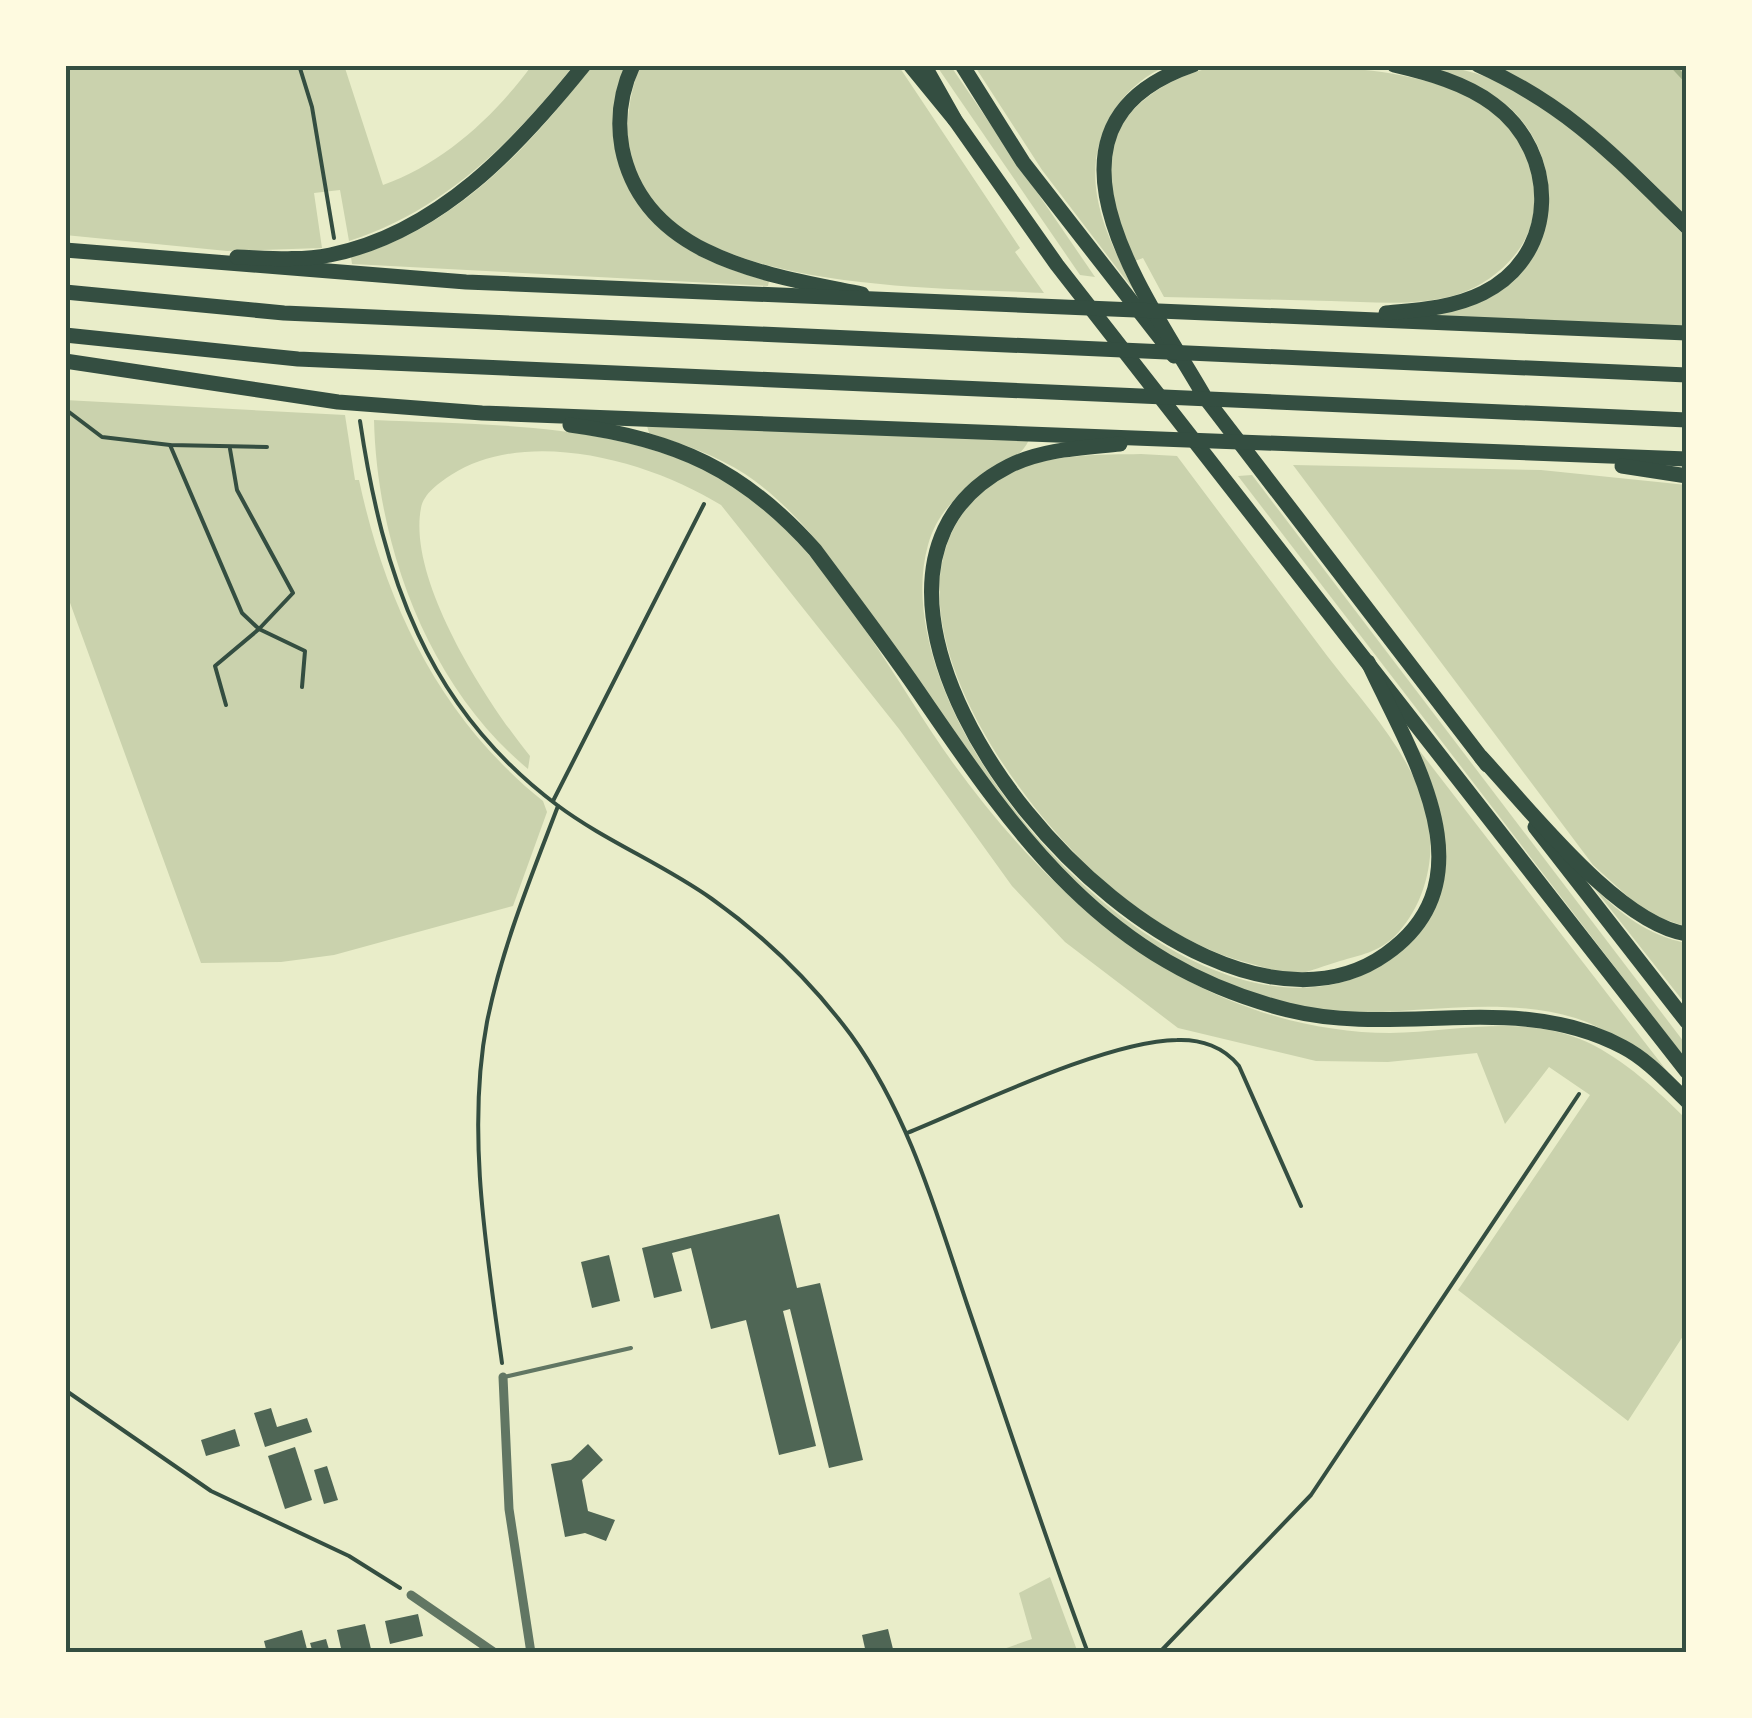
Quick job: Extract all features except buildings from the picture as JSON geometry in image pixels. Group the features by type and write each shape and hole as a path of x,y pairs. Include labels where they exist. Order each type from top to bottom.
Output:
{"highway":[{"path":"128,256 300,258 377,240 418,222 499,160 584,65"},
{"path":"633,65 620,111 622,149 636,186 663,223 686,242 734,264 910,304"},
{"path":"910,65 956,120"},
{"path":"924,65 956,120 1057,265 1687,1072"},
{"path":"962,65 1023,162 1687,1022"},
{"path":"1193,65 1167,75 1136,96 1118,116 1106,144 1102,184 1124,250 1203,394"},
{"path":"1322,318 1436,308 1482,294 1521,262 1540,223 1542,181 1534,152 1520,130 1475,92 1394,65"},
{"path":"1478,65 1528,90 1589,130 1687,227"},
{"path":"65,250 466,282 910,304 1687,333"},
{"path":"65,292 284,314 1687,375"},
{"path":"65,335 298,360 1687,420"},
{"path":"65,362 338,402 482,412 1687,460"},
{"path":"482,412 641,438 694,455 760,494 815,550 1022,840 1092,907 1166,959 1254,1000 1318,1016 1387,1021 1518,1016 1556,1022 1626,1048 1687,1101"},
{"path":"1178,439 1061,450 1013,464 985,482 954,512 934,558 930,619 946,674 995,766 1058,845 1111,897 1182,944 1219,961 1292,981 1336,979 1370,965 1393,950 1424,910 1437,876 1440,839 1431,798 1368,662"},
{"path":"1529,453 1687,476"},
{"path":"1481,757 1622,904 1655,925 1687,934"}],"street":[{"path":"504,1377 509,1509 531,1653"},
{"path":"411,1595 495,1653"}],"lane":[{"path":"504,1377 631,1348"}],"path":[{"path":"300,65 328,190"},
{"path":"65,409 102,437 170,446 268,447"},
{"path":"170,446 242,613 259,629 305,651 302,686"},
{"path":"226,705 215,666 259,629 293,593 237,490 230,449"},
{"path":"369,478 392,579 422,644 481,732 558,806 711,898 758,936 808,984 883,1084 907,1133 1088,1653"},
{"path":"553,801 704,504"},
{"path":"504,1377 489,1269 479,1128 487,1026 510,930 558,806"},
{"path":"907,1133 1110,1054 1164,1041 1194,1041 1220,1049 1238,1066 1301,1206"},
{"path":"1159,1653 1311,1496 1578,1094"},
{"path":"65,1390 210,1491 348,1556 411,1595"}],"green space":[{"path":"65,65 344,65 383,185 426,165 466,136 502,102 532,65 574,65 501,146 446,192 416,211 349,241 340,190 314,193 322,248 227,251 65,235"},
{"path":"593,65 625,65 617,102 620,158 629,186 643,210 684,247 710,261 769,281 768,286 352,264 351,257 424,227 487,181 543,126"},
{"path":"640,65 898,65 1020,248 1015,252 1044,293 834,279 759,263 695,237 649,197 628,141"},
{"path":"936,65 950,65 1095,277 1080,275"},
{"path":"974,65 1169,65 1139,83 1120,102 1103,133 1096,157 1095,181 1106,228 1139,297 1042,170"},
{"path":"1225,65 1373,71 1425,81 1472,98 1508,125 1530,163 1533,215 1524,241 1506,264 1484,282 1459,294 1428,301 1164,297 1143,258 1135,261 1122,232 1108,179 1109,156 1116,135 1143,101 1182,77"},
{"path":"1420,65 1461,69 1499,82 1535,101 1630,181 1687,238 1687,327 1407,317 1475,304 1519,276 1535,254 1545,228 1549,201 1538,147 1524,123 1485,91"},
{"path":"1491,65 1687,65 1687,218 1642,172 1572,113"},
{"path":"65,400 345,415 355,480 359,480 370,527 402,615 423,657 475,734 543,801 547,812 513,906 334,955 281,962 201,963 65,589"},
{"path":"374,420 499,425 624,442 703,469 743,493 813,559 873,641 953,763 1031,858 1121,938 1191,982 1262,1012 1339,1030 1390,1033 1514,1026 1563,1033 1601,1049 1640,1077 1687,1120 1687,1330 1628,1421 1458,1290 1590,1095 1549,1067 1505,1124 1477,1053 1388,1062 1316,1061 1178,1028 1065,942 1012,886 899,729 721,505 660,475 624,463 551,451 482,460 433,489 421,508 420,537 438,604 473,673 530,756 528,769 462,697 415,611 385,516"},
{"path":"647,426 1029,440 1009,462 964,492 937,523 928,545 925,619 949,702 996,785 1060,862 1135,926 1216,971 1296,988 1371,971 1391,960 1416,937 1431,907 1441,859 1438,804 1412,741 1687,1097 1625,1045 1584,1021 1556,1013 1496,1007 1372,1013 1318,1011 1240,990 1147,941 1105,910 1030,835 801,522 745,474 711,456 649,433"},
{"path":"1177,456 1409,767 1426,810 1430,861 1414,910 1394,937 1375,950 1291,974 1234,959 1165,926 1118,893 1039,813 1000,760 968,702 946,643 940,586 952,533 987,487 1021,468 1061,458"},
{"path":"1293,465 1541,470 1687,485 1687,927 1646,913 1593,865"},
{"path":"1252,475 1687,1046 1687,1061 1238,476"},
{"path":"1593,887 1636,922 1687,943 1687,1006"},
{"path":"1050,1577 1078,1653 992,1653 1032,1639 1019,1593"}],"waterway":[{"path":"1672,65 1687,81"}]}
